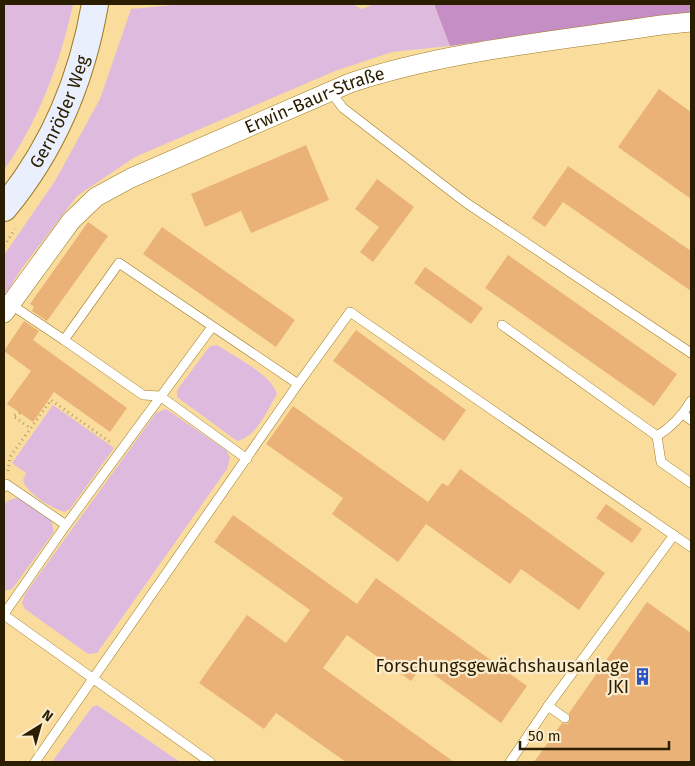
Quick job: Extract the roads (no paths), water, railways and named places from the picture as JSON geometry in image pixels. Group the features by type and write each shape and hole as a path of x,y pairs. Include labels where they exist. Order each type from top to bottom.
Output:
{"main road":[{"name":"Gernröder Weg","path":"4,208 31,171 62,117 81,66 95,4"}],"street":[{"name":"Erwin-Baur-Straße","path":"7,308 71,220 96,197 131,178 330,91 386,71 454,57 691,22"}],"lane":[{"path":"330,91 343,108 465,202 691,353"},
{"path":"64,340 119,263 298,384"},
{"path":"7,308 64,340 143,395 160,396 247,459"},
{"path":"36,762 350,312 691,547"},
{"path":"502,325 657,436 661,462 691,483"},
{"path":"210,762 4,614 66,525 212,327"},
{"path":"657,436 668,429 691,401"},
{"path":"682,414 691,420"},
{"path":"5,485 66,525"},
{"path":"510,762 548,706 674,535"},
{"path":"548,706 565,718"}],"place":[{"name":"Forschungsgewächshausanlage JKI","path":"643,676"}]}
